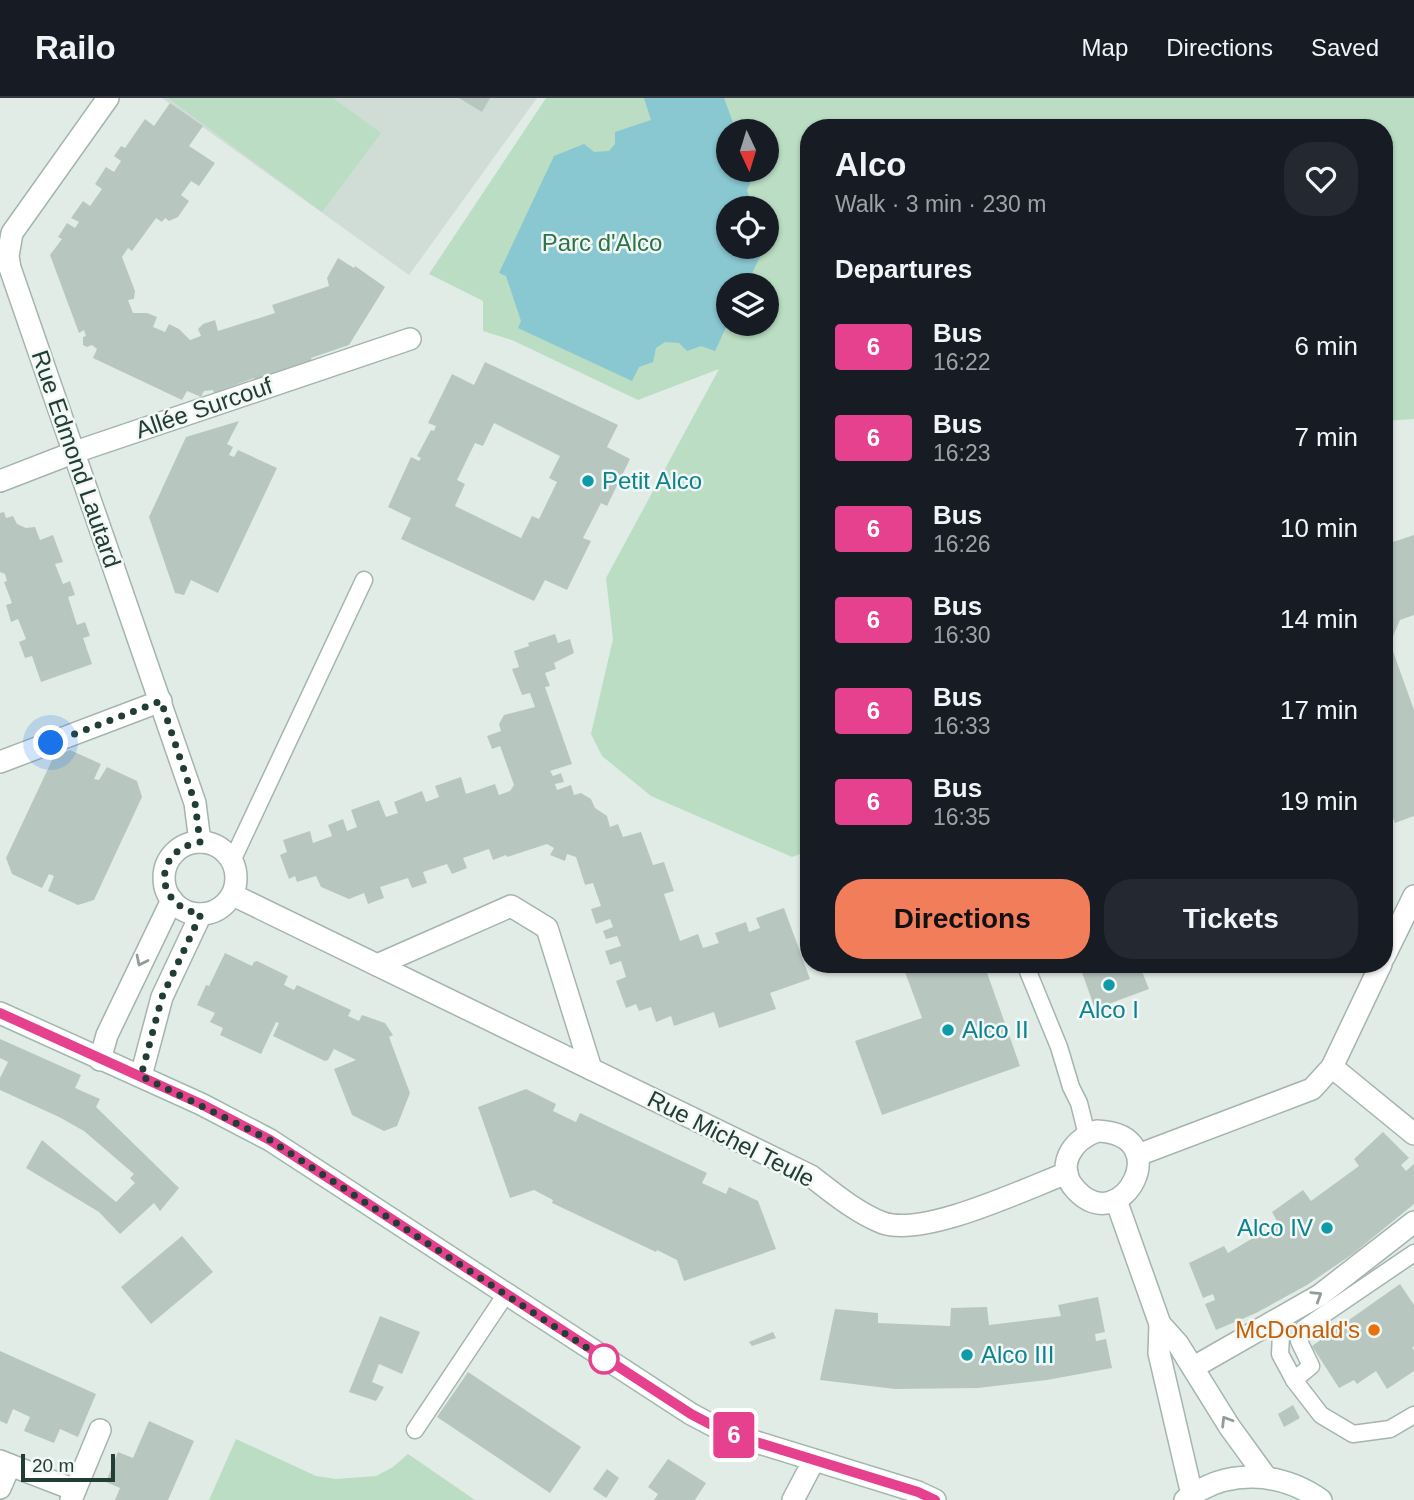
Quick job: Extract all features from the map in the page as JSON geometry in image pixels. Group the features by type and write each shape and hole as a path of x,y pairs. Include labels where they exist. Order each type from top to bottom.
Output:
{"street":[{"name":"Rue Edmond Lautard","path":"108,98 12,233 8,256 195,803 200,842"},
{"name":"Allée Surcouf","path":"0,481 75,452 410,340"},
{"path":"0,762 161,701"},
{"path":"200,842 218,847 232,861 236,872 233,895 219,909 201,914 180,908 166,890 164,879 170,857 189,844 200,842"},
{"name":"Rue Michel Teule","path":"233,895 811,1176 845,1202 884,1223 915,1224 944,1220 1067,1173"},
{"path":"1393,938 1414,895"},
{"path":"100,1060 107,1035 172,900"},
{"path":"377,965 511,906 547,928 591,1069"},
{"path":"141,1076 162,997 201,914"},
{"path":"1138,1155 1312,1089 1332,1067 1377,973"},
{"path":"0,1013 100,1060 141,1076 270,1140 691,1414 727,1433 918,1492 935,1500"},
{"path":"1332,1067 1414,1134"},
{"path":"1097,1131 1118,1135 1127,1141 1138,1155 1138,1172 1134,1184 1116,1200 1106,1203 1085,1198 1070,1183 1067,1161 1070,1151 1077,1141 1087,1135 1097,1131"},
{"path":"1116,1200 1160,1324 1194,1367 1229,1426 1266,1477"},
{"path":"1194,1367 1320,1295 1414,1222"},
{"path":"1160,1324 1158,1353 1188,1497 1209,1485 1247,1476 1288,1482 1321,1500"},
{"path":"0,1488 5,1463 73,1495 100,1430"},
{"path":"793,1500 814,1460"}],"lane":[{"path":"232,861 364,580"},
{"path":"1028,973 1059,1047 1087,1135"},
{"path":"1294,1380 1311,1366 1299,1341 1304,1328 1414,1253"},
{"path":"415,1430 506,1294"},
{"path":"1282,1317 1280,1354 1294,1380 1321,1415 1353,1434 1390,1429 1414,1415"}],"shaded area":[{"path":"162,98 537,98 409,275"}],"green space":[{"path":"168,98 333,98 381,133 322,212"},
{"name":"Parc d'Alco","path":"546,98 1414,98 1414,419 1393,420 1393,119 800,119 800,854 792,857 651,796 602,756 591,734 613,639 606,578 719,369 638,400 512,340 483,331 483,301 429,274"},
{"path":"236,1439 316,1476 336,1479 376,1476 393,1467 408,1454 475,1500 209,1500"}],"water":[{"path":"644,98 724,98 732,119 716,119 716,182 751,182 747,190 749,196 716,196 716,259 759,259 752,273 716,273 716,336 722,336 715,351 701,346 687,351 679,343 665,342 656,348 653,362 639,367 632,381 518,328 521,321 506,276 499,273 554,156 584,144 594,152 609,151 615,144 615,132 651,120"}],"building":[{"path":"459,98 490,98 482,112"},
{"path":"170,103 203,126 189,146 215,163 199,186 191,181 181,195 189,201 178,217 169,221 165,218 162,222 156,218 132,251 128,248 122,257 135,291 134,299 128,300 133,313 147,313 157,317 153,327 165,332 169,324 190,340 201,336 198,329 203,324 215,320 218,331 275,313 272,305 329,286 327,278 338,258 354,268 355,266 385,287 349,345 311,358 313,364 257,384 254,378 214,393 213,390 204,391 201,397 187,391 182,400 93,358 97,349 92,345 83,345 83,337 86,336 84,330 79,333 50,255 62,239 58,237 67,223 75,228 79,222 71,218 83,201 90,206 102,189 95,184 106,167 114,172 121,161 114,156 121,146 125,148 145,119 154,126"},
{"name":"Petit Alco","path":"485,362 618,425 607,447 630,459 607,506 601,503 583,538 591,541 567,590 545,580 534,601 401,539 411,518 388,507 411,457 419,461 421,458 417,456 436,426 428,423 452,374 474,385","holes":["494,423 560,456 549,478 557,482 539,519 532,516 521,538 455,506 465,484 457,480 475,443 483,446"]},
{"path":"239,421 227,444 233,447 229,455 234,457 238,450 277,468 218,593 191,580 184,595 175,593 149,517 186,437"},
{"path":"4,512 6,518 13,516 17,524 26,528 35,527 40,540 53,535 63,562 55,564 63,584 70,581 75,595 68,597 77,625 85,622 90,636 83,638 92,664 41,682 32,656 25,658 19,642 26,639 18,619 11,622 6,605 12,603 4,582 7,581 5,574 0,572 0,513"},
{"path":"1414,535 1414,615 1400,620 1393,636 1393,542"},
{"path":"555,634 558,643 570,639 574,653 554,663 556,669 545,673 550,686 545,687 572,764 550,771 553,776 561,773 564,782 555,784 557,790 571,785 574,795 581,793 591,799 595,808 607,816 610,827 618,824 623,837 641,832 653,865 664,862 674,891 664,894 680,941 698,934 703,948 719,943 715,933 746,922 749,932 760,928 756,918 784,908 800,952 800,973 808,973 810,979 770,993 776,1009 719,1028 714,1012 674,1026 671,1016 656,1022 651,1007 639,1011 636,1004 626,1008 616,981 626,977 621,961 610,965 605,951 621,946 617,936 606,939 603,931 613,927 610,919 596,924 591,909 601,906 593,883 585,885 576,857 567,854 565,861 550,855 554,848 547,844 493,860 489,849 463,858 467,868 452,874 447,864 423,872 427,883 412,888 408,878 380,887 384,898 368,904 364,893 349,899 321,887 316,876 297,882 295,876 289,879 280,855 287,852 283,840 310,831 313,843 332,836 328,825 343,819 347,831 357,827 351,810 379,800 386,817 398,813 394,802 422,791 426,802 439,797 435,786 461,777 466,794 495,784 499,795 510,791 514,785 500,746 492,749 487,736 501,731 499,724 504,715 535,707 530,693 522,695 512,669 519,667 514,651 529,646 528,643"},
{"path":"1393,651 1414,710 1414,816 1395,823"},
{"path":"70,750 101,764 94,779 99,780 107,767 137,781 142,797 94,900 78,905 48,891 54,876 49,874 42,888 12,874 6,858 54,756"},
{"path":"225,953 252,966 257,961 288,976 284,985 294,990 297,985 351,1010 348,1016 359,1021 362,1015 385,1023 393,1035 389,1037 410,1093 397,1126 384,1131 352,1115 334,1069 356,1060 334,1049 325,1061 273,1036 279,1023 276,1022 261,1054 220,1035 223,1028 210,1022 215,1013 197,1005"},
{"name":"Alco II","path":"905,973 987,973 1020,1066 882,1115 855,1041 922,1018"},
{"name":"Alco I","path":"1082,973 1143,973 1149,989 1095,1009"},
{"path":"0,1039 81,1075 75,1088 100,1099 96,1107 179,1188 160,1211 154,1203 120,1234 99,1212 26,1168 42,1140 116,1202 135,1183 130,1178 134,1174 84,1131 0,1090 0,1078 8,1062 0,1058"},
{"path":"526,1089 556,1104 553,1111 576,1122 580,1113 707,1173 702,1183 726,1194 729,1187 758,1201 776,1249 684,1281 677,1260 552,1203 553,1200 534,1190 510,1198 478,1107"},
{"name":"Alco IV","path":"1383,1132 1409,1158 1401,1165 1406,1171 1414,1164 1414,1204 1354,1253 1307,1285 1256,1313 1216,1330 1205,1304 1215,1300 1213,1294 1203,1298 1189,1263 1224,1246 1228,1253 1278,1223 1272,1212 1303,1190 1311,1201 1359,1166 1354,1159"},
{"path":"182,1236 213,1272 151,1324 121,1287"},
{"name":"McDonald's","path":"1400,1284 1414,1305 1414,1371 1387,1389 1376,1371 1357,1384 1354,1380 1339,1388 1312,1346"},
{"name":"Alco III","path":"1098,1297 1105,1332 1095,1334 1096,1341 1106,1339 1112,1368 1047,1380 978,1388 895,1389 820,1380 835,1309 878,1313 878,1323 950,1326 951,1308 987,1307 989,1325 1061,1316 1058,1305"},
{"path":"380,1316 420,1332 402,1374 379,1364 372,1382 384,1387 376,1401 349,1392"},
{"path":"773,1332 776,1338 752,1346 749,1342"},
{"path":"0,1351 96,1394 78,1437 60,1429 54,1443 24,1431 30,1417 13,1409 7,1424 0,1421"},
{"path":"468,1372 581,1447 550,1493 437,1417"},
{"path":"1293,1405 1300,1418 1284,1427 1278,1414"},
{"path":"149,1421 194,1441 168,1500 115,1500 120,1488 106,1482 118,1452 133,1458"},
{"path":"668,1459 706,1483 695,1500 654,1500 658,1494 648,1487"},
{"path":"607,1469 619,1478 606,1498 593,1489"}],"bus line":[{"name":"6","path":"0,1013 201,1104 270,1140 639,1382 727,1433 918,1492 935,1500"}],"place":[{"name":"Petit Alco","path":"588,481"},
{"name":"Alco I","path":"1109,985"},
{"name":"Alco II","path":"948,1030"},
{"name":"Alco IV","path":"1327,1228"},
{"name":"McDonald's","path":"1374,1330"},
{"name":"Alco III","path":"967,1355"}],"route":[{"path":"51,743 161,701 195,803 200,842 189,844 170,857 164,879 166,890 180,908 201,914 162,997 141,1076 270,1140 604,1359"}]}
